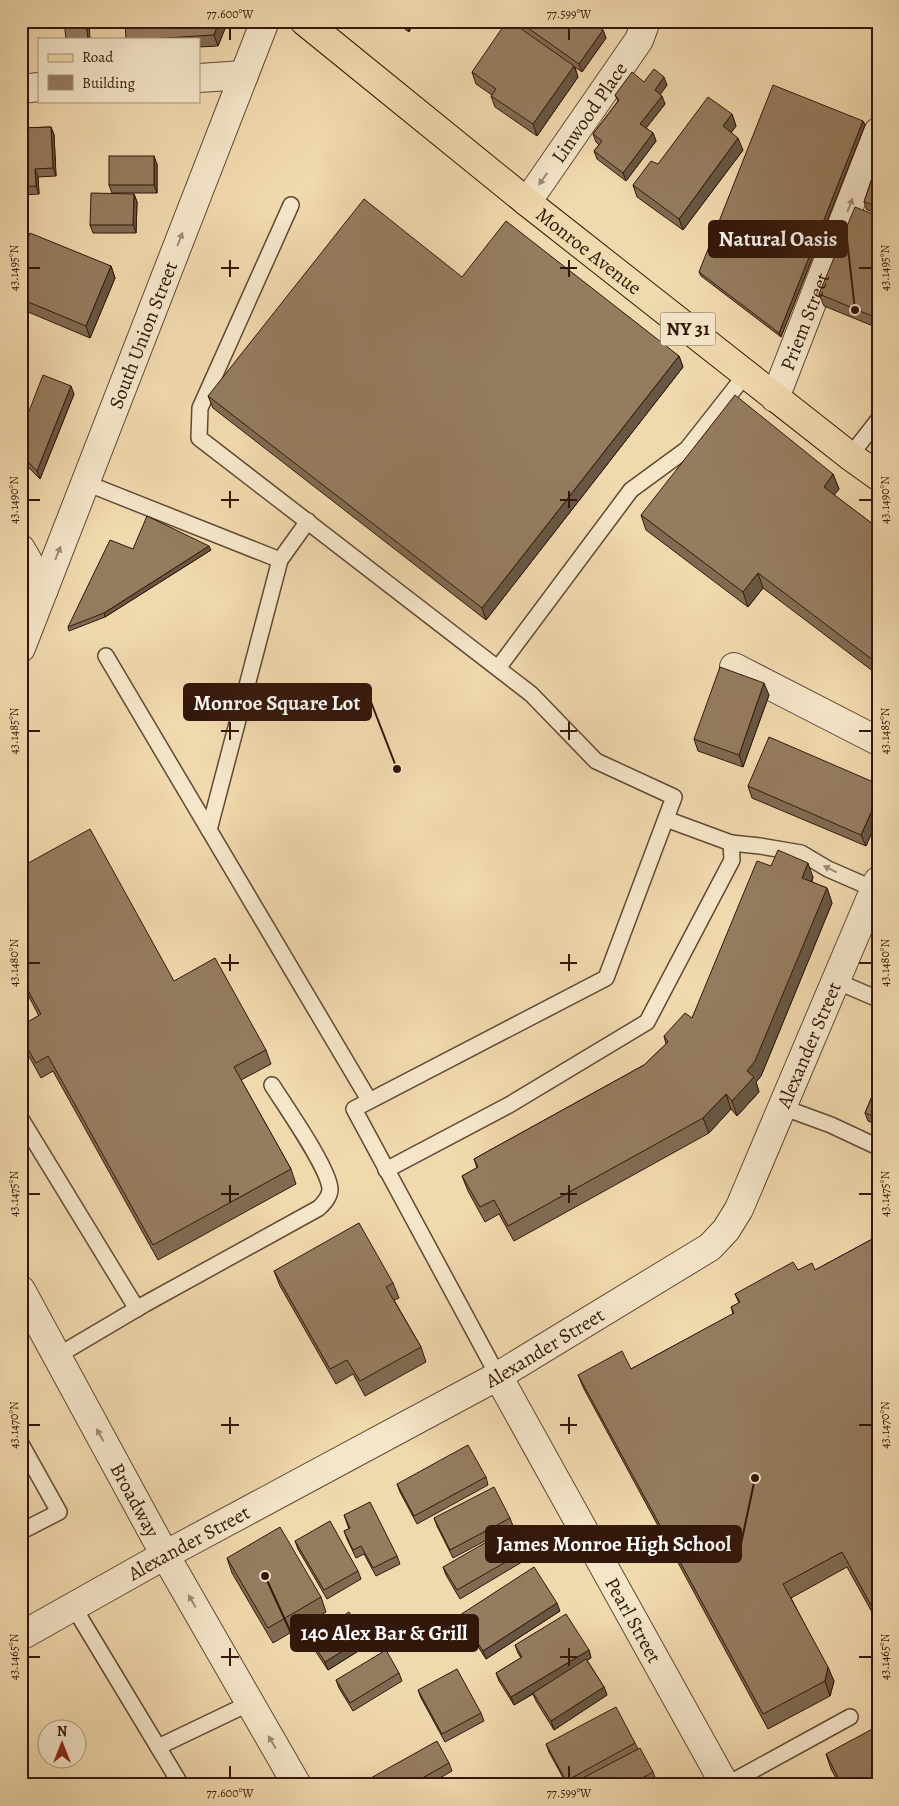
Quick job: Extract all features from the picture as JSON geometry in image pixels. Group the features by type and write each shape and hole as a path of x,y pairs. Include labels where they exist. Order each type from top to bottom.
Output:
{"main road":[{"name":"Monroe Avenue","path":"304,21 527,202 878,476"}],"street":[{"name":"South Union Street","path":"21,648 265,21"},
{"name":"Linwood Place","path":"527,202 639,40 646,21"},
{"path":"200,78 244,75"},
{"path":"21,88 38,88"},
{"name":"Priem Street","path":"776,398 876,141"},
{"path":"21,549 44,589"},
{"path":"734,667 878,741"},
{"name":"Alexander Street","path":"21,1636 166,1554 498,1376 710,1247 726,1230 739,1209 876,885"},
{"name":"Broadway","path":"21,1290 166,1554 297,1785"},
{"name":"Pearl Street","path":"498,1376 725,1785"}],"lane":[{"path":"291,205 200,408 199,438 531,694 596,761 674,797 606,978 354,1109 498,1376"},
{"path":"498,668 631,490 687,449 746,374"},
{"path":"850,456 878,420"},
{"path":"86,483 280,560"},
{"path":"209,830 280,560 308,522"},
{"path":"106,656 370,1100"},
{"path":"666,819 731,843 800,853 828,869 876,885"},
{"path":"386,1170 509,1105 647,1022 732,860 731,843"},
{"path":"836,981 878,998"},
{"path":"57,1356 137,1309 319,1208 326,1202 330,1190 326,1173 272,1085"},
{"path":"782,1108 831,1126 878,1147"},
{"path":"21,1119 137,1309"},
{"path":"21,1444 59,1512 22,1531"},
{"path":"73,1606 181,1785"},
{"path":"158,1747 250,1703"},
{"path":"725,1785 850,1716"}],"building":[{"path":"64,21 86,21 88,38 66,38"},
{"path":"125,21 219,21 214,35 126,38"},
{"path":"399,21 411,21 408,28"},
{"path":"507,21 510,21 574,66 533,124 491,96 496,89 472,72"},
{"path":"518,21 590,21 603,30 579,64"},
{"path":"654,69 664,77 655,90 662,96 640,124 653,133 623,173 594,151 602,141 593,134 619,100 615,95 632,72 644,82"},
{"path":"773,85 863,121 779,333 699,272"},
{"path":"708,97 732,114 723,126 738,138 679,219 633,185 651,161 658,164"},
{"path":"51,127 53,168 35,169 36,186 21,187 21,128"},
{"path":"109,156 154,156 154,185 109,185"},
{"path":"878,160 878,206 864,202"},
{"path":"91,193 134,194 133,225 90,225"},
{"path":"364,199 462,277 506,221 679,356 482,608 208,396"},
{"path":"855,207 878,216 877,318 819,294"},
{"path":"30,233 111,266 86,326 21,299 21,255"},
{"path":"43,375 71,386 37,471 21,455 21,432"},
{"path":"735,395 833,474 824,487 878,528 878,664 758,573 743,592 641,515"},
{"path":"147,516 209,546 104,613 68,627 110,540 133,549"},
{"path":"720,667 764,683 739,755 694,739"},
{"path":"769,737 878,784 878,797 861,835 748,786"},
{"path":"90,829 174,981 215,958 266,1050 234,1067 291,1169 153,1245 48,1056 36,1063 21,1037 21,1026 41,1014 21,978 21,867"},
{"path":"778,850 808,863 802,878 827,888 755,1061 747,1071 754,1077 732,1101 726,1094 703,1118 508,1226 494,1200 480,1207 462,1176 478,1167 474,1159 644,1065 668,1042 664,1036 685,1013 692,1018 757,861 771,866"},
{"path":"878,1082 878,1118 865,1113"},
{"path":"359,1223 393,1283 386,1287 421,1347 360,1381 347,1360 330,1369 274,1271"},
{"path":"878,1236 878,1618 842,1552 783,1584 828,1667 825,1681 763,1714 578,1375 622,1351 631,1369 734,1313 731,1307 740,1302 735,1294 793,1262 798,1270 812,1263 815,1270"},
{"path":"468,1445 486,1477 414,1516 397,1484"},
{"path":"494,1487 510,1518 450,1550 434,1518"},
{"path":"370,1502 397,1556 373,1568 361,1546 353,1550 344,1531 350,1528 344,1515"},
{"path":"330,1521 358,1571 324,1590 295,1541"},
{"path":"516,1525 530,1548 457,1590 443,1567"},
{"path":"280,1527 321,1597 268,1628 227,1558"},
{"path":"534,1567 557,1603 483,1651 460,1615"},
{"path":"349,1612 365,1637 325,1662 309,1638"},
{"path":"566,1614 589,1650 511,1697 496,1673 522,1657 515,1645"},
{"path":"386,1650 399,1673 350,1703 336,1680"},
{"path":"586,1659 604,1687 551,1721 533,1693"},
{"path":"457,1669 481,1713 442,1734 418,1690"},
{"path":"616,1707 635,1743 566,1781 546,1744"},
{"path":"878,1726 878,1785 842,1785 826,1754"},
{"path":"437,1741 449,1763 410,1785 372,1785 369,1779"},
{"path":"640,1748 653,1772 630,1785 584,1785 581,1779"}],"place":[{"name":"Natural Oasis","path":"855,310"},
{"name":"Monroe Square Lot","path":"397,769"},
{"name":"James Monroe High School","path":"755,1478"},
{"name":"140 Alex Bar & Grill","path":"265,1576"}]}
